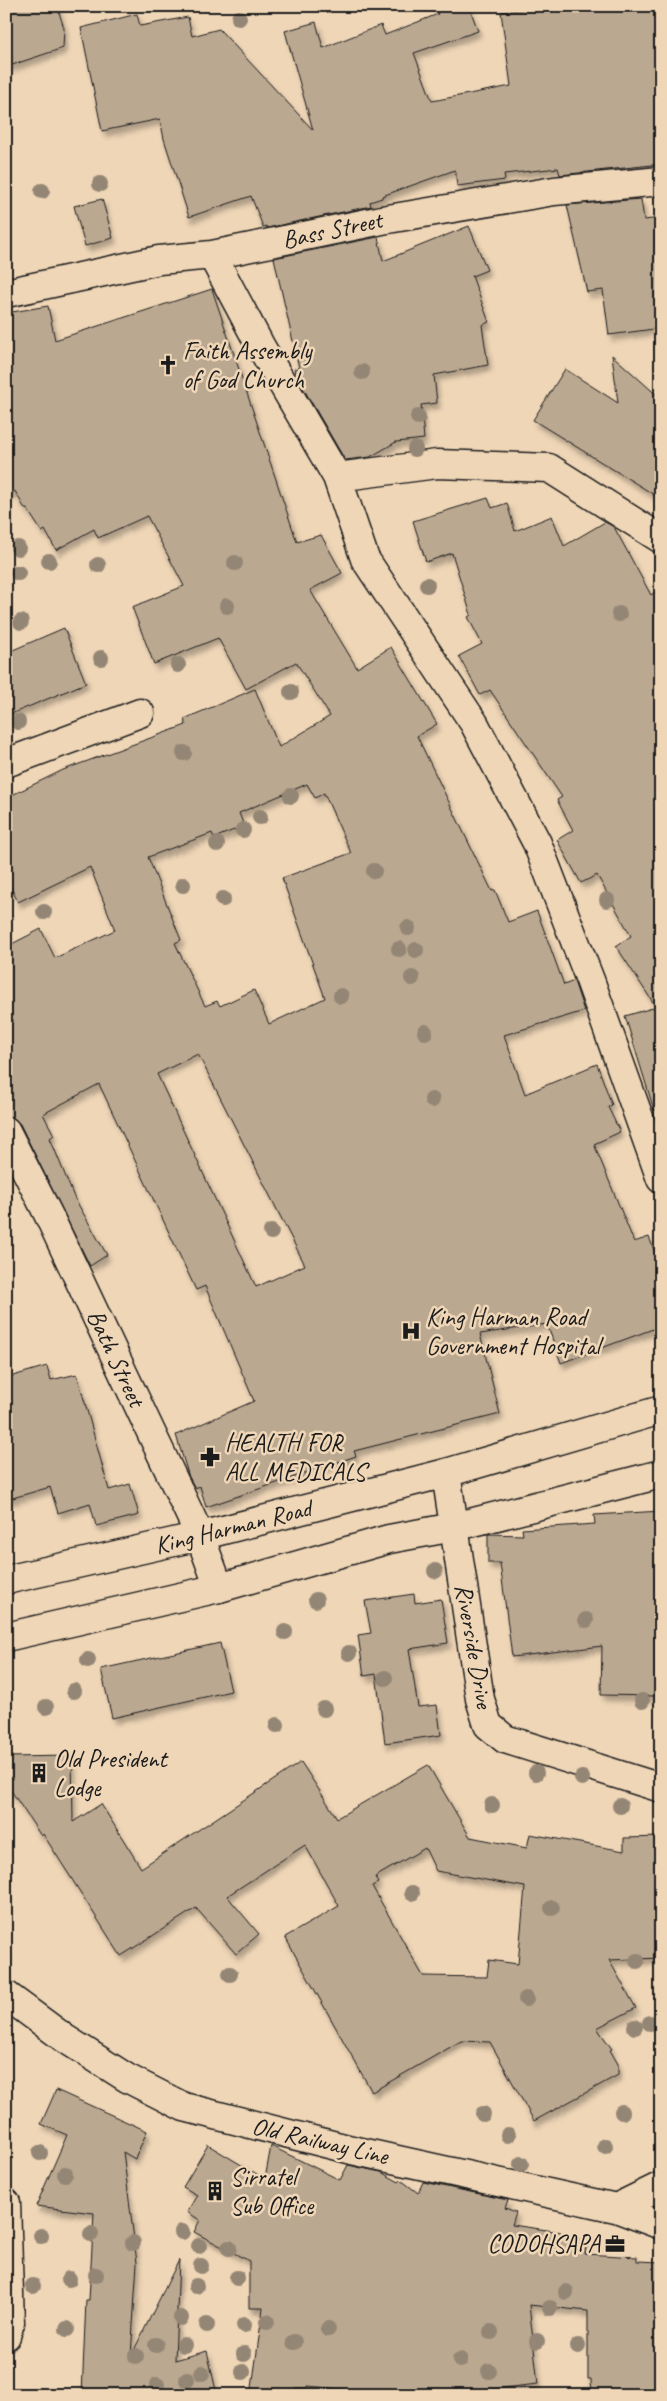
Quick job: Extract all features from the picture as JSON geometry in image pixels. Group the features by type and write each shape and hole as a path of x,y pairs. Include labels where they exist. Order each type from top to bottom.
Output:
{"street":[{"name":"Bass Street","path":"6,293 159,260 212,255 382,220 554,191 661,182"},
{"path":"212,255 261,347 337,477 365,559 474,723 537,843 590,980 661,1179"},
{"path":"337,477 436,464 549,468 661,539"},
{"path":"6,764 140,713"},
{"name":"Bath Street","path":"6,1131 49,1216 200,1536 219,1588"},
{"name":"King Harman Road","path":"6,1580 200,1536 446,1473 661,1410"},
{"name":"Riverside Drive","path":"446,1473 480,1699 488,1725 506,1739 661,1788"},
{"name":"King Harman Road","path":"6,1637 219,1588 389,1539 454,1527 661,1474"},
{"name":"Old Railway Line","path":"6,1995 64,2038 127,2078 184,2107 352,2150 616,2208 661,2225"},
{"path":"616,2208 661,2186"},
{"path":"6,2203 10,2323 6,2336"}],"building":[{"path":"6,6 57,6 64,28 63,48 6,67"},
{"path":"435,6 469,6 478,31 414,53 432,101 511,86 501,12 556,6 661,6 661,164 560,175 558,168 504,174 505,180 457,186 455,170 382,196 382,198 370,202 371,206 267,228 266,226 263,227 251,196 189,217 164,139 160,119 102,131 81,28 137,14 140,26 188,17 192,36 219,29 313,130 285,31 316,22 323,48 381,25 385,35 438,14"},
{"path":"102,199 113,238 85,246 74,206"},
{"path":"641,199 644,220 661,218 661,328 609,335 603,290 587,292 567,205"},
{"path":"469,226 487,270 472,276 489,322 482,325 488,365 434,375 437,403 421,405 424,439 396,442 370,457 345,460 295,374 294,369 299,368 274,258 378,237 383,261"},
{"path":"212,289 297,542 321,535 342,573 310,590 357,668 391,647 437,724 417,736 492,891 495,890 508,922 537,911 564,985 574,981 584,1011 504,1035 525,1094 597,1064 612,1105 608,1107 620,1132 594,1144 634,1242 649,1237 661,1268 661,1326 561,1363 547,1324 480,1334 500,1414 354,1451 356,1456 206,1507 200,1486 195,1488 189,1477 176,1435 254,1401 205,1286 196,1290 99,1084 43,1114 54,1135 50,1138 74,1197 107,1255 90,1266 20,1124 14,1118 6,1115 6,947 41,929 55,958 115,930 90,867 18,902 6,878 6,798 63,770 186,725 184,719 255,689 279,747 330,716 296,662 246,689 218,638 154,664 132,607 184,586 147,516 98,538 94,529 56,550 45,530 42,532 27,509 25,509 15,491 6,496 6,313 48,306 55,340","holes":["307,784 315,798 324,793 351,853 282,878 325,998 269,1024 254,990 220,1006 217,1001 205,1006 175,943 181,940 148,857 212,833 214,838 244,826 239,813","198,1054 305,1265 256,1287 157,1074"]},
{"path":"612,355 661,399 661,499 533,420 565,369 618,403"},
{"path":"488,498 492,508 507,503 515,531 552,516 564,546 605,522 614,527 651,595 661,588 661,1109 654,1110 625,1016 656,1007 616,946 631,936 597,875 581,883 557,840 573,830 557,800 562,797 490,690 480,695 459,656 482,644 468,617 471,615 452,553 426,562 413,521"},
{"path":"64,628 86,683 6,716 6,653"},
{"path":"47,1366 51,1380 77,1374 109,1490 130,1484 139,1515 96,1526 90,1503 58,1513 50,1487 6,1500 6,1378"},
{"path":"661,1511 661,1645 657,1645 656,1696 601,1695 602,1646 512,1657 500,1563 488,1563 488,1534 523,1535 522,1529 595,1524 594,1515"},
{"path":"414,1594 415,1603 441,1599 448,1643 409,1649 418,1707 437,1705 441,1735 385,1743 376,1674 364,1676 358,1635 371,1633 365,1601"},
{"path":"220,1643 231,1691 112,1718 101,1669"},
{"path":"72,1756 73,1822 101,1804 141,1868 301,1762 337,1818 428,1765 470,1837 527,1848 530,1834 624,1851 624,1838 661,1837 661,1958 609,1960 636,2008 597,2028 612,2049 610,2050 618,2064 618,2075 534,2121 490,2042 461,2041 372,2092 285,1937 339,1906 305,1845 227,1896 259,1934 236,1954 196,1908 121,1956 43,1834 41,1836 6,1783 6,1757","holes":["425,1848 436,1871 525,1887 518,1964 489,1960 487,1977 423,1976 372,1886 378,1883 375,1877"]},
{"path":"56,2090 147,2131 135,2159 123,2152 137,2263 131,2356 179,2260 175,2360 207,2351 217,2395 82,2395 86,2300 89,2300 94,2213 36,2206 67,2135 41,2124"},
{"path":"208,2145 265,2179 271,2146 340,2180 348,2165 381,2172 399,2182 401,2180 418,2193 423,2182 508,2200 505,2208 516,2212 512,2225 561,2232 561,2237 586,2240 585,2254 637,2257 637,2261 661,2262 661,2395 592,2395 591,2379 588,2379 588,2311 529,2305 538,2384 475,2391 480,2395 365,2393 365,2391 307,2386 307,2388 295,2388 294,2395 251,2395 263,2308 249,2308 249,2261 194,2232 200,2220 187,2212 197,2195 183,2187"}],"place":[{"name":"Faith Assembly of God Church","path":"168,365"},
{"name":"King Harman Road Government Hospital","path":"411,1331"},
{"name":"HEALTH FOR ALL MEDICALS","path":"210,1457"},
{"name":"Old President Lodge","path":"39,1773"},
{"name":"Sirratel Sub Office","path":"215,2191"},
{"name":"CODOHSAPA","path":"615,2244"}]}
